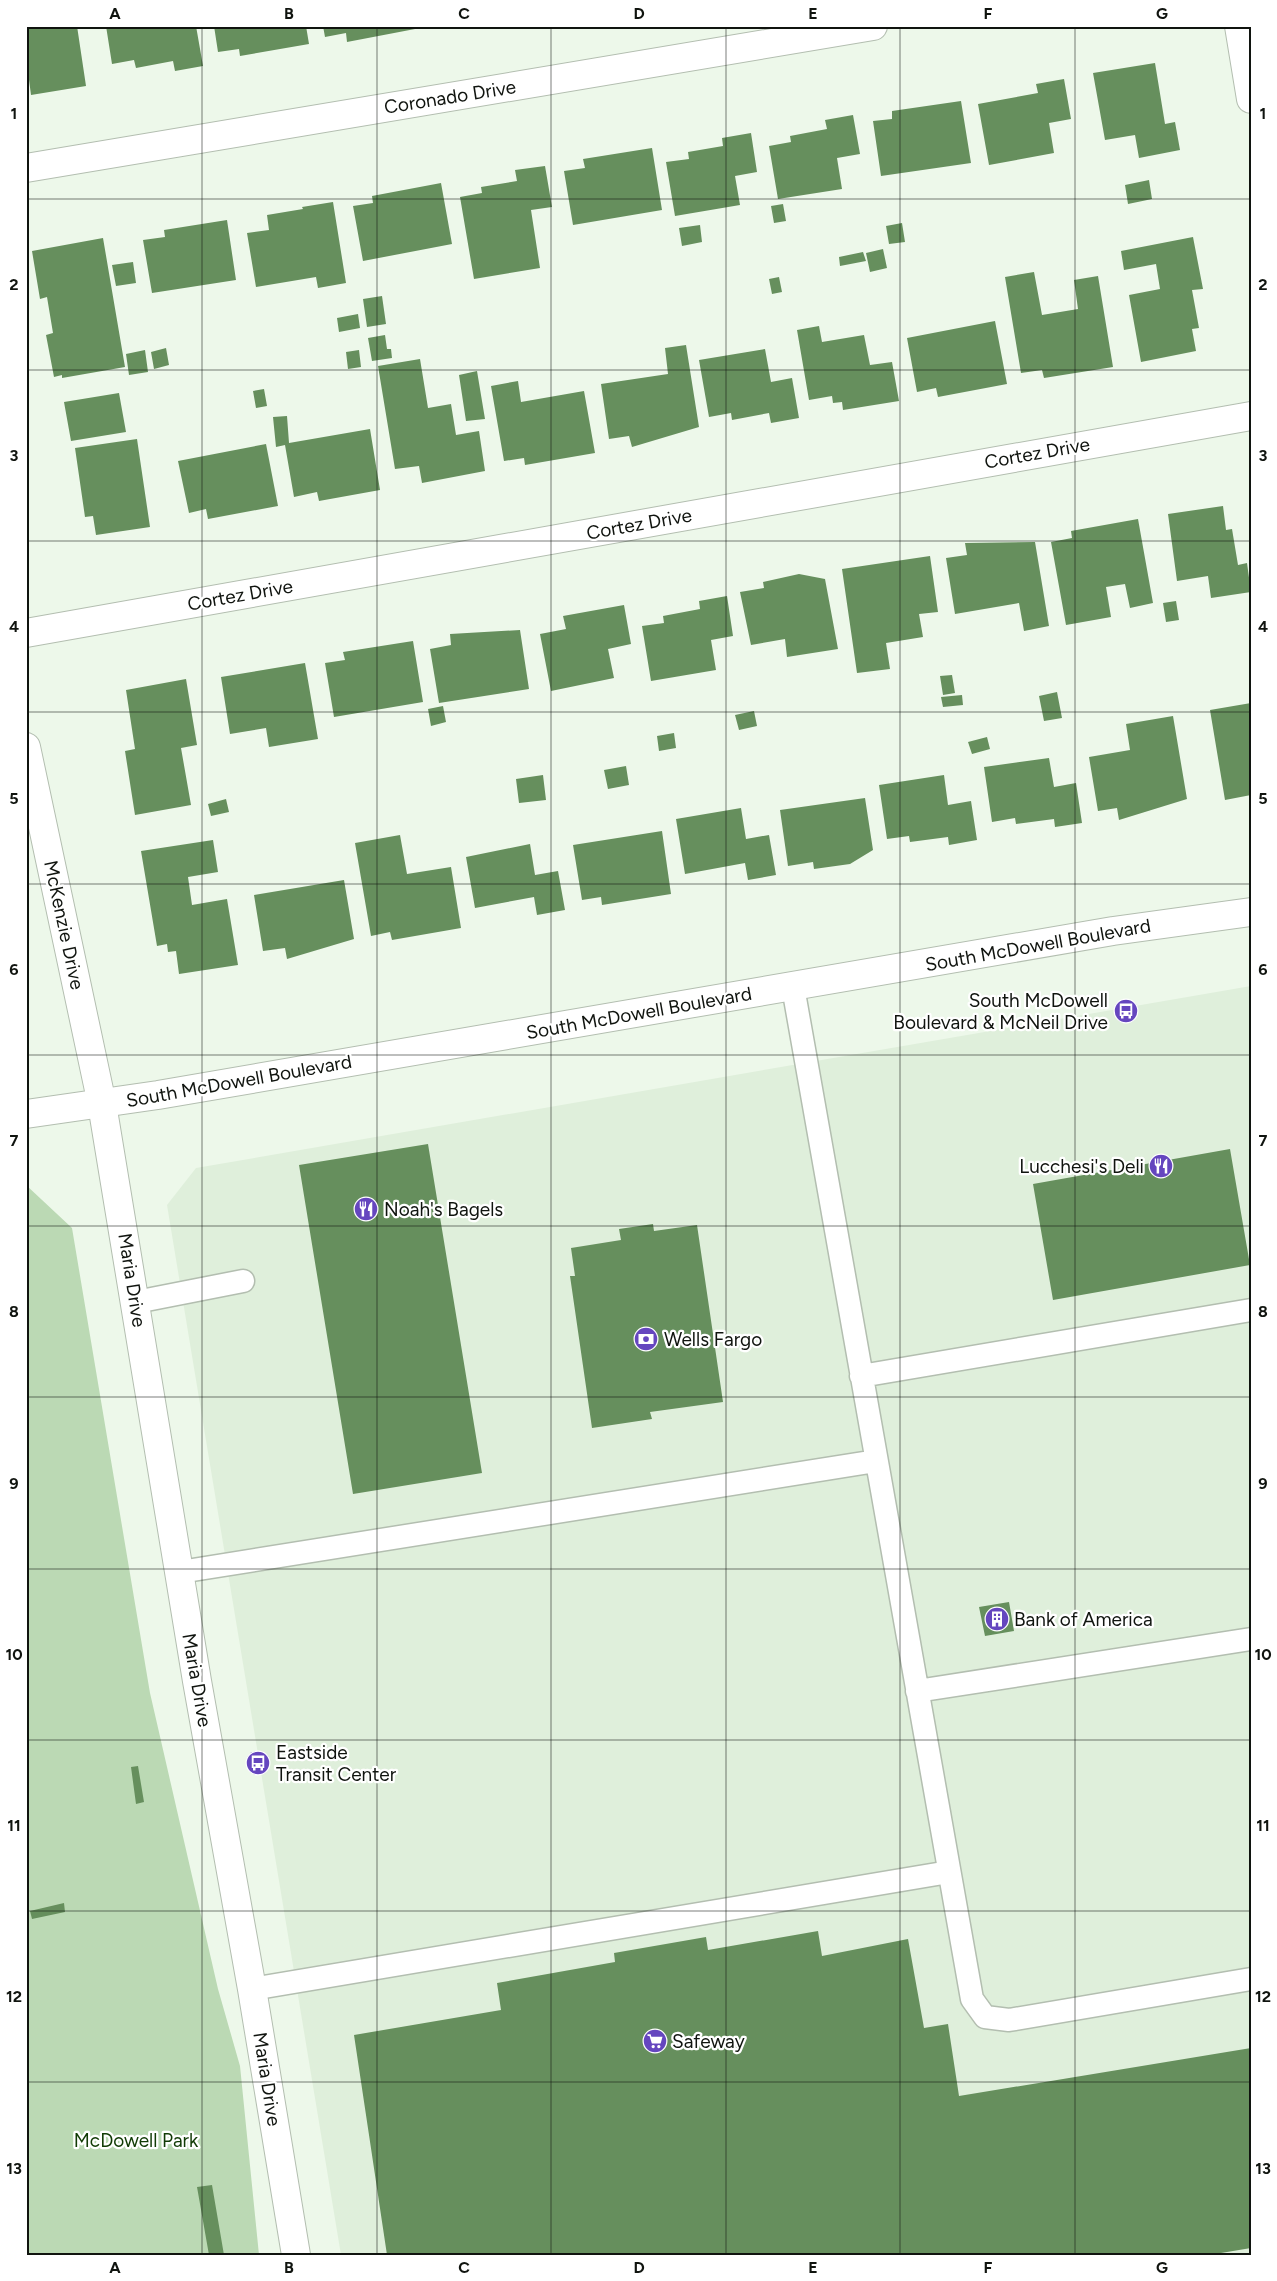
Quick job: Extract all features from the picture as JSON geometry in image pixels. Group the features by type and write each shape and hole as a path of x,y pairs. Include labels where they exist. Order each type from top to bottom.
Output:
{"street":[{"name":"Coronado Drive","path":"26,168 873,26"},
{"path":"1239,26 1251,99"},
{"name":"Cortez Drive","path":"26,633 1251,416"},
{"name":"McKenzie Drive","path":"26,746 102,1104"},
{"name":"South McDowell Boulevard","path":"26,1114 102,1104 1112,931 1251,912"},
{"name":"Maria Drive","path":"102,1104 296,2255"}],"lane":[{"path":"793,987 972,1998 985,2017 1009,2020 1251,1980"},
{"path":"136,1302 243,1281"},
{"path":"862,1376 1251,1310"},
{"path":"180,1572 876,1461"},
{"path":"917,1691 1251,1639"},
{"path":"252,1989 949,1872"}],"shaded area":[{"path":"1251,986 1251,2255 341,2255 167,1205 196,1168"}],"green space":[{"name":"McDowell Park","path":"26,1185 72,1228 150,1693 218,1989 240,2066 259,2255 26,2255"}],"building":[{"path":"26,26 77,26 86,86 31,95 28,72 26,72"},
{"path":"106,26 196,26 203,66 175,71 173,61 136,68 134,60 112,64"},
{"path":"214,26 306,26 309,44 240,56 239,49 218,52"},
{"path":"323,26 415,26 415,29 347,42 346,33 325,37"},
{"path":"1155,63 1165,124 1175,122 1180,150 1139,158 1135,135 1105,140 1093,73"},
{"path":"1064,79 1071,119 1049,123 1054,153 989,165 978,104 1038,93 1036,84"},
{"path":"961,101 971,163 881,176 873,121 892,119 892,111"},
{"path":"853,115 860,154 837,158 842,189 778,199 769,146 791,142 790,136 827,129 825,120"},
{"path":"751,133 757,172 735,176 740,205 675,216 666,162 689,159 688,152 723,146 722,138"},
{"path":"652,148 662,210 573,225 564,171 585,168 583,159"},
{"path":"545,166 552,207 531,210 540,268 474,279 460,197 482,193 481,187 517,181 515,170"},
{"path":"1149,180 1152,199 1128,204 1125,185"},
{"path":"441,183 452,244 363,261 353,206 373,203 372,196"},
{"path":"333,202 346,283 318,288 316,277 256,287 247,233 269,230 267,215"},
{"path":"783,204 786,221 774,223 771,206"},
{"path":"227,220 236,280 152,293 143,240 165,237 164,230"},
{"path":"902,223 905,242 889,244 886,226"},
{"path":"700,225 702,242 682,246 679,228"},
{"path":"1193,237 1203,289 1192,290 1199,328 1192,329 1196,351 1141,362 1129,295 1160,289 1156,264 1124,270 1121,251"},
{"path":"103,238 125,367 62,378 62,375 54,377 46,335 53,333 47,297 40,299 32,251"},
{"path":"883,249 887,268 870,272 866,253"},
{"path":"863,252 866,261 840,266 839,257"},
{"path":"133,262 136,283 116,286 112,265"},
{"path":"1034,272 1042,315 1078,309 1074,280 1098,276 1113,367 1044,378 1042,370 1021,373 1005,277"},
{"path":"779,277 782,292 772,294 769,279"},
{"path":"382,296 386,324 367,327 363,299"},
{"path":"358,314 360,328 339,332 337,318"},
{"path":"995,321 1007,384 938,397 936,388 917,392 907,338"},
{"path":"819,326 822,342 864,335 870,365 892,362 899,401 843,410 842,402 833,403 832,396 809,400 797,330"},
{"path":"385,335 387,349 391,349 392,358 372,361 368,338"},
{"path":"686,345 699,427 632,447 629,436 609,439 601,384 668,374 665,348"},
{"path":"166,348 169,365 154,369 151,352"},
{"path":"765,349 771,382 792,378 799,418 771,423 769,413 732,420 731,413 709,417 699,360"},
{"path":"145,350 148,372 129,375 126,354"},
{"path":"359,350 361,367 348,369 346,352"},
{"path":"420,359 428,408 451,404 456,435 479,431 485,471 422,483 419,466 395,469 378,366"},
{"path":"477,371 485,419 466,421 459,375"},
{"path":"518,381 521,402 584,391 595,453 525,465 524,458 504,461 491,386"},
{"path":"264,389 267,406 256,408 253,391"},
{"path":"119,393 126,432 71,441 64,402"},
{"path":"287,416 289,443 370,429 380,490 319,501 317,492 294,497 285,445 276,447 273,417"},
{"path":"137,439 150,527 96,535 93,516 85,517 75,448"},
{"path":"266,444 278,506 208,519 206,509 189,513 178,461"},
{"path":"1223,506 1226,530 1232,529 1238,565 1247,563 1251,592 1211,598 1208,576 1177,581 1168,514"},
{"path":"1138,519 1153,603 1130,608 1125,584 1106,587 1111,617 1066,625 1051,542 1072,538 1071,531"},
{"path":"1035,542 1049,626 1024,631 1019,603 955,614 946,558 967,555 965,543"},
{"path":"930,556 938,612 919,614 923,637 886,643 890,669 857,673 842,569"},
{"path":"799,574 825,579 838,649 787,657 785,639 751,645 740,592 764,588 763,582"},
{"path":"727,596 733,636 711,640 716,670 651,681 642,626 664,623 663,616 700,609 699,601"},
{"path":"1176,601 1179,620 1166,622 1163,603"},
{"path":"624,605 631,644 608,649 614,678 551,691 540,634 566,629 563,616"},
{"path":"520,630 529,689 439,703 430,649 451,645 450,634"},
{"path":"413,641 423,702 334,717 325,663 345,660 343,652"},
{"path":"305,663 318,739 269,747 266,728 230,734 221,677"},
{"path":"952,675 955,693 943,695 940,676"},
{"path":"186,679 197,745 181,748 191,805 135,815 125,751 135,749 126,690"},
{"path":"1057,692 1062,718 1044,721 1039,696"},
{"path":"962,695 963,705 943,707 941,697"},
{"path":"1251,703 1251,795 1225,800 1210,710"},
{"path":"443,706 446,722 431,726 428,709"},
{"path":"754,711 757,726 739,730 735,715"},
{"path":"1173,716 1187,799 1119,820 1117,808 1098,811 1089,757 1130,750 1126,724"},
{"path":"674,733 676,748 659,751 657,736"},
{"path":"987,737 990,749 972,754 968,742"},
{"path":"1049,758 1054,787 1076,783 1082,823 1055,827 1054,819 1016,824 1015,818 992,822 984,767"},
{"path":"626,766 629,785 608,789 604,770"},
{"path":"543,775 546,800 519,803 516,779"},
{"path":"944,775 948,805 971,801 977,840 949,845 948,837 910,842 909,836 887,839 879,785"},
{"path":"865,798 873,850 850,864 814,869 813,862 788,866 780,810"},
{"path":"226,799 229,812 211,816 208,804"},
{"path":"741,808 746,839 769,835 776,875 748,880 745,863 685,874 676,819"},
{"path":"662,831 671,894 602,905 601,897 582,900 573,845"},
{"path":"400,835 407,874 451,867 461,928 392,940 390,932 371,936 355,843"},
{"path":"213,840 218,872 188,877 192,905 227,899 238,965 179,974 176,951 168,952 167,944 157,946 141,851"},
{"path":"530,844 535,875 558,871 565,910 537,915 534,897 475,908 466,857"},
{"path":"344,880 354,939 287,959 285,948 263,951 254,895"},
{"path":"428,1144 482,1473 353,1494 299,1165"},
{"path":"1230,1149 1250,1265 1053,1300 1033,1184"},
{"name":"Wells Fargo","path":"653,1224 654,1231 697,1225 723,1402 650,1412 652,1419 592,1428 570,1276 575,1276 571,1248 621,1240 619,1229"},
{"name":"Bank of America","path":"1009,1602 1014,1631 985,1636 979,1607"},
{"path":"138,1766 144,1802 136,1804 131,1767"},
{"path":"64,1903 65,1912 32,1919 30,1911"},
{"path":"818,1931 822,1956 908,1939 924,2028 948,2024 959,2096 1251,2048 1251,2248 1209,2255 387,2255 354,2035 501,2010 497,1983 615,1962 614,1953 706,1937 708,1950"},
{"path":"212,2185 224,2255 209,2255 197,2187"}],"place":[{"name":"South McDowell Boulevard & McNeil Drive","path":"1126,1011"},
{"name":"Lucchesi's Deli","path":"1161,1166"},
{"name":"Noah's Bagels","path":"366,1209"},
{"name":"Wells Fargo","path":"646,1339"},
{"name":"Bank of America","path":"997,1619"},
{"name":"Eastside Transit Center","path":"258,1763"},
{"name":"Safeway","path":"655,2041"}]}
